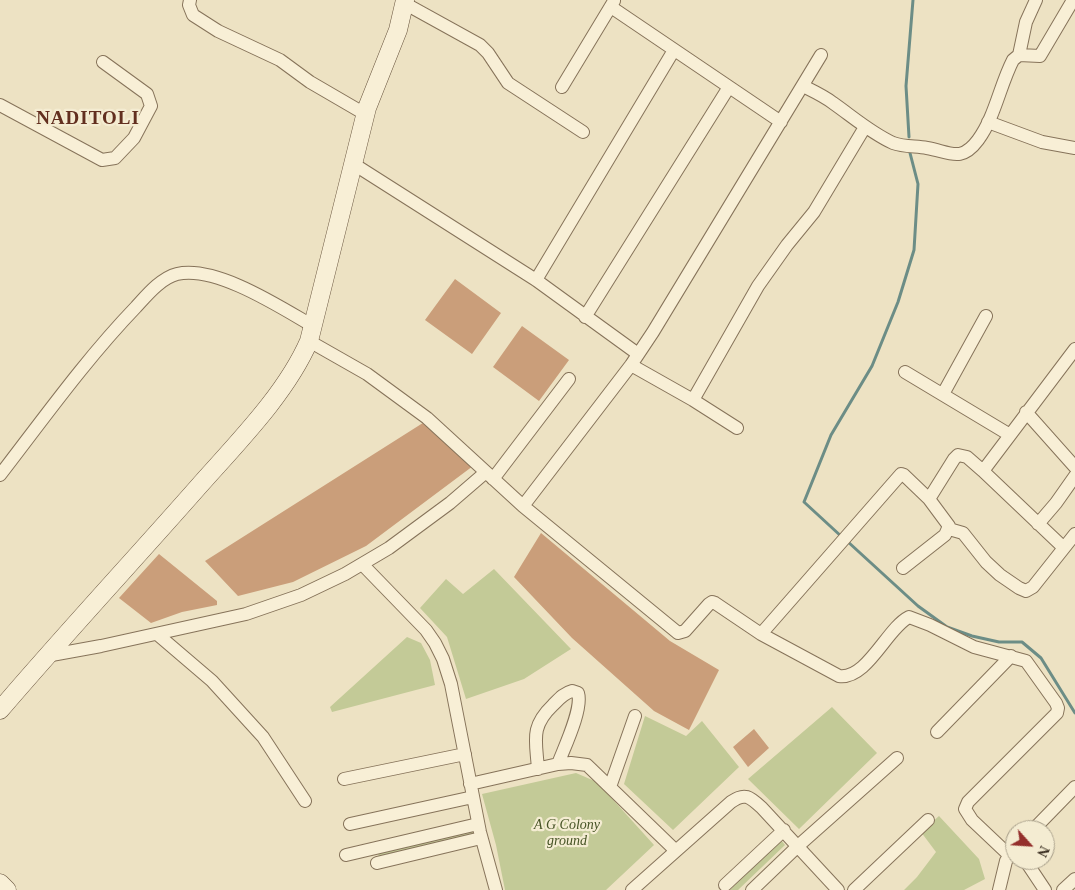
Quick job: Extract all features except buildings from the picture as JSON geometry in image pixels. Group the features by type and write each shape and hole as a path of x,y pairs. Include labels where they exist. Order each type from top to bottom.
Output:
{"street":[{"path":"190,0 189,5 193,15 218,31 280,60 310,82 365,114"},
{"path":"1019,56 1026,22 1036,0"},
{"path":"803,86 832,102 865,127 893,143 959,155 963,154 978,140 988,122 1015,57 1040,56 1070,15 1073,0"},
{"path":"0,710 246,431 290,377 311,334 365,114 398,30 404,2 480,46 488,53 508,83 584,132"},
{"path":"562,87 612,4 674,50 781,122"},
{"path":"536,280 674,50"},
{"path":"524,506 631,365 653,332 821,55"},
{"path":"0,105 102,160 115,158 134,138 151,106 147,94 104,62"},
{"path":"585,316 728,87"},
{"path":"988,122 1042,142 1075,148"},
{"path":"693,400 758,286 787,245 814,212 865,127"},
{"path":"352,163 536,280 638,354"},
{"path":"0,475 112,332 162,282 176,274 189,273 208,275 237,285 311,334 419,412 524,506 678,633 685,631 712,602 760,634 844,677 861,667 899,626 910,617 963,642 989,651 1022,658 1030,665 1056,703 1058,710 1052,719 965,806 972,820 1005,846"},
{"path":"944,394 986,316"},
{"path":"983,471 1075,349"},
{"path":"631,365 693,400 737,428"},
{"path":"905,372 1010,435"},
{"path":"46,656 246,614 302,596 389,548 490,476 569,379"},
{"path":"1026,412 1075,467"},
{"path":"929,499 954,459 958,455 967,457 1064,548"},
{"path":"760,634 802,589 852,529 902,474 929,499 948,522 949,529 945,535 903,568"},
{"path":"1038,524 1075,476"},
{"path":"949,529 963,533 993,568 1019,588 1026,591 1033,587 1075,534"},
{"path":"362,564 426,630 436,643 443,659 451,684 466,754 481,838 496,890"},
{"path":"157,634 212,681 263,737 305,801"},
{"path":"937,732 1012,656"},
{"path":"538,768 536,738 539,721 558,700 572,691 578,693 579,696 576,712 558,764"},
{"path":"610,786 635,716"},
{"path":"344,779 466,754"},
{"path":"752,890 798,846 897,758"},
{"path":"470,784 558,764 586,765 675,850"},
{"path":"1043,820 1075,787"},
{"path":"632,890 731,802 740,796 745,796 753,800 784,830 838,890"},
{"path":"350,824 473,797"},
{"path":"854,890 928,820"},
{"path":"346,855 478,824"},
{"path":"725,885 784,830"},
{"path":"376,863 481,838"},
{"path":"999,890 1005,865"},
{"path":"1032,870 1045,890"},
{"path":"1063,890 1075,879"},
{"path":"0,883 7,890"}],"green space":[{"path":"494,569 571,649 524,679 466,699 447,637 420,608 446,579 463,594"},
{"path":"407,637 421,643 430,660 435,685 332,712 330,707"},
{"path":"832,707 877,753 799,829 748,779"},
{"path":"645,716 686,736 702,721 739,767 673,830 624,784"},
{"name":"A G Colony ground","path":"576,773 597,782 654,845 606,890 505,890 496,845 482,794"},
{"path":"939,816 979,859 985,879 964,890 904,890 917,877 936,852 921,832"},
{"path":"473,830 475,835 379,858 378,852"},
{"path":"781,840 785,845 738,890 730,890"}],"waterway":[{"path":"909,137 906,86 913,0"},
{"path":"842,537 804,502 831,435 872,366 898,302 914,250 918,184 910,153"},
{"path":"847,541 918,606 947,627 972,636 999,642 1022,642 1041,658 1075,713"}],"district":[{"name":"NADITOLI","path":"88,119"}]}
